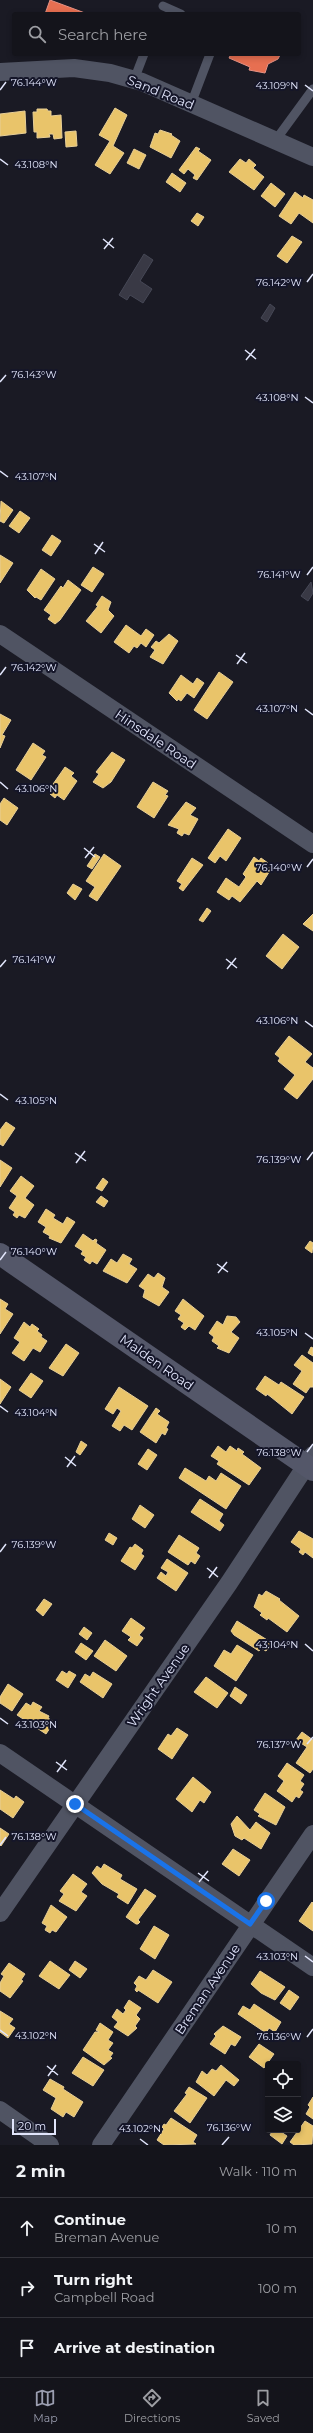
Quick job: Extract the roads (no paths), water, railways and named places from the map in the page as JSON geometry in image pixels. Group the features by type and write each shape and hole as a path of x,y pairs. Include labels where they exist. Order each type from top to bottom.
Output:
{"street":[{"name":"Sand Road","path":"0,72 74,68 110,73 134,80 313,157"},
{"name":"Hinsdale Road","path":"0,634 313,844"},
{"name":"Malden Road","path":"0,1254 311,1463"},
{"name":"Wright Avenue","path":"0,1913 311,1463"},
{"path":"0,1753 313,1967"},
{"name":"Breman Avenue","path":"102,2145 250,1924 313,1834"},
{"path":"0,2110 50,2145"}],"lane":[{"path":"163,7 176,12"},
{"path":"134,80 143,56"},
{"path":"191,104 209,56"},
{"path":"275,141 313,89"}]}
